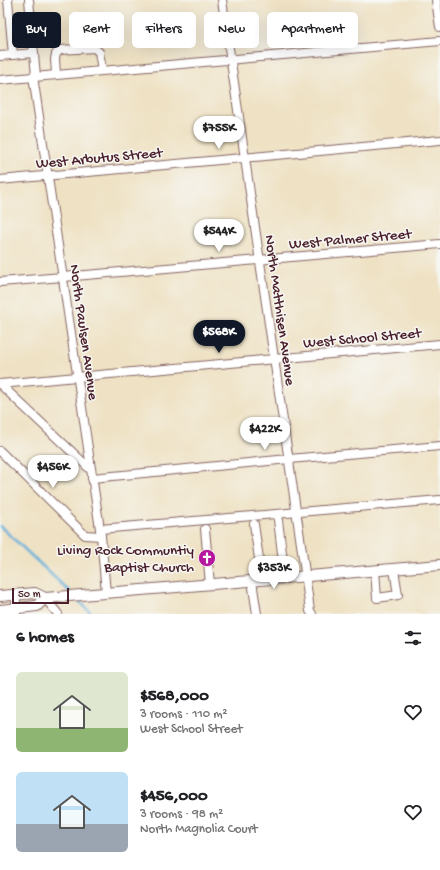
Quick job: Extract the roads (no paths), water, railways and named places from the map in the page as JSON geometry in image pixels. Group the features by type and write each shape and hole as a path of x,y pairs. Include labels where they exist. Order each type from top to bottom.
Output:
{"main road":[{"path":"0,596 35,593 45,598 440,565"},
{"path":"0,610 16,611 37,606 45,598"}],"street":[{"path":"8,0 13,55"},
{"name":"North Paulsen Avenue","path":"29,0 34,53 34,76 100,533 106,593"},
{"name":"North Matthisen Avenue","path":"222,0 310,611 312,614"},
{"path":"436,0 440,27"},
{"path":"0,80 440,41"},
{"path":"56,74 55,59 56,54 60,50 94,48 99,52 102,70"},
{"path":"0,56 34,53"},
{"name":"West Arbutus Street","path":"0,180 440,140"},
{"name":"West Palmer Street","path":"0,282 440,244"},
{"name":"West School Street","path":"0,384 440,344"},
{"path":"0,384 91,474 440,446"},
{"path":"0,452 85,535 440,500"},
{"path":"278,520 285,578"},
{"path":"254,524 257,614"},
{"path":"204,529 210,584"},
{"path":"375,570 377,598 398,595 394,569"},
{"path":"16,594 16,611"},
{"path":"45,598 58,614"}],"waterway":[{"path":"0,526 71,593"},
{"path":"76,598 92,614"}],"place":[{"name":"Living Rock Communtiy Baptist Church","path":"207,558"}]}
